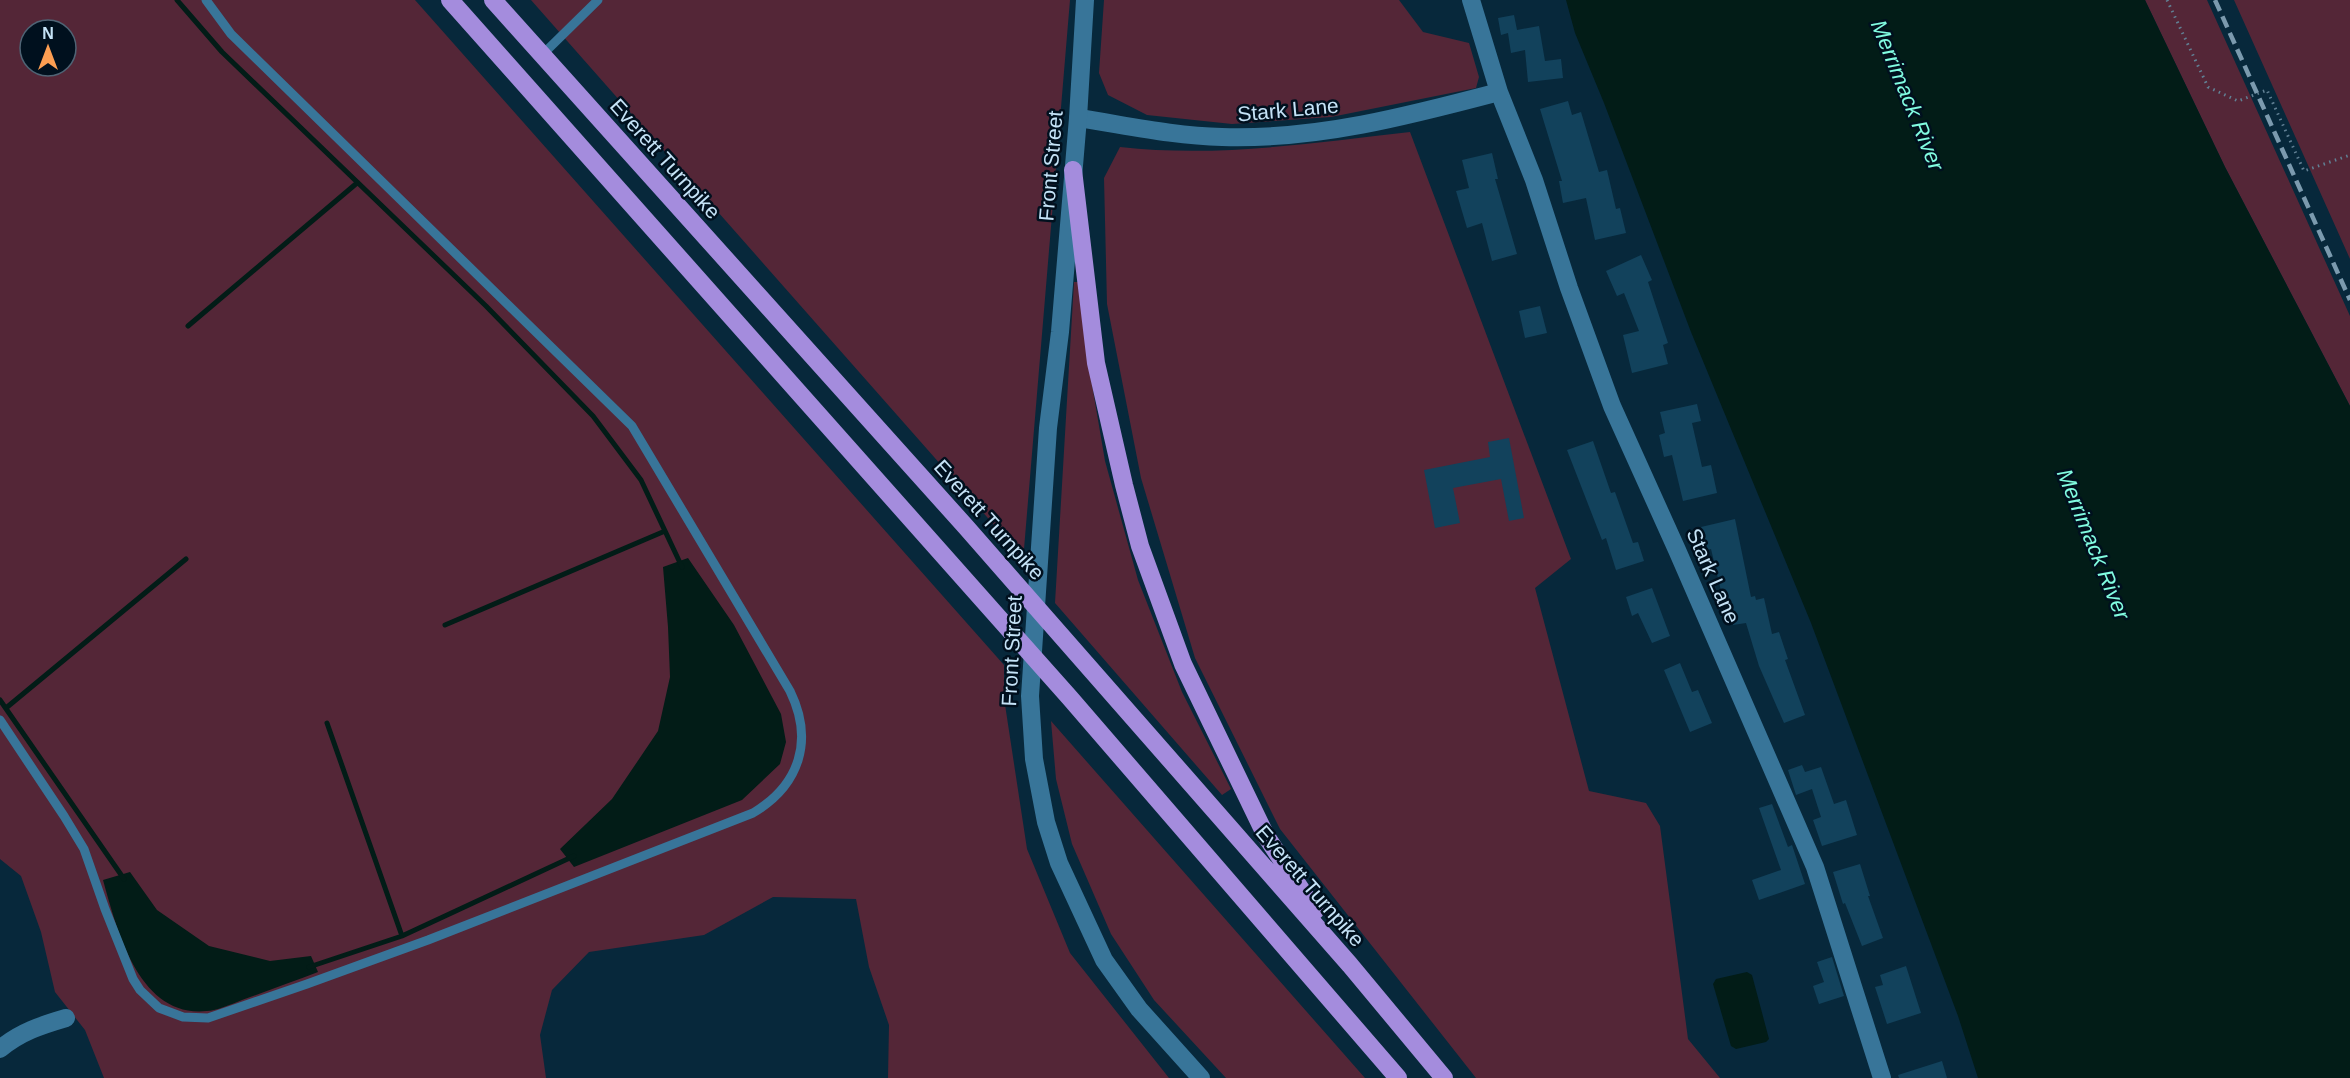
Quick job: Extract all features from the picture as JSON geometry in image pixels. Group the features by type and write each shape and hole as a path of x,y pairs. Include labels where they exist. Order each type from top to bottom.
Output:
{"highway":[{"path":"450,0 1070,698 1398,1078"},
{"name":"Everett Turnpike","path":"493,0 966,527 1350,965 1444,1078"},
{"path":"1073,170 1096,363 1140,546 1183,664 1266,836 1350,965"}],"street":[{"name":"Front Street","path":"1085,0 1078,118 1060,332 1048,428 1030,696 1037,780 1059,863 1104,960 1139,1009 1202,1078"},
{"name":"Stark Lane","path":"1471,0 1499,92 1534,180 1569,288 1612,406 1815,867 1882,1078"},
{"name":"Stark Lane","path":"1078,118 1221,137 1263,137 1369,125 1499,92"},
{"path":"0,1049 11,1039 30,1029 66,1018"}],"lane":[{"path":"0,720 84,849 113,929 133,979 140,990 159,1008 183,1017 195,1018 220,1014 307,984 753,813 772,800 787,784 800,756 802,728 798,709 790,690 632,426 231,34 206,0"},
{"path":"542,55 598,0"}],"path":[{"path":"2166,0 2208,87 2238,101 2267,90 2304,171 2350,155"}],"shaded area":[{"path":"0,0 415,0 1004,665 1004,698 1027,849 1070,953 1169,1078 888,1078 889,1025 869,967 856,899 773,897 704,935 589,952 552,990 540,1035 546,1078 104,1078 85,1030 55,992 41,932 21,876 0,859"},
{"path":"531,0 1070,0 1023,561 987,517"},
{"path":"1104,0 1399,0 1423,32 1469,43 1479,77 1476,88 1331,117 1232,124 1147,115 1108,95 1099,73"},
{"path":"2145,0 2207,0 2350,316 2350,406 2225,167"},
{"path":"2234,0 2350,0 2350,259"},
{"path":"1410,132 1571,559 1535,588 1589,791 1646,803 1660,826 1688,1039 1720,1078 1476,1078 1280,829 1195,658 1141,478 1107,304 1104,178 1120,147 1156,150 1229,150"},
{"path":"1074,282 1078,282 1087,355 1105,461 1138,580 1182,692 1231,789 1222,795 1055,603"},
{"path":"1051,721 1365,1078 1226,1078 1154,1000 1111,934 1072,844 1056,779"}],"water":[{"name":"Merrimack River","path":"1566,0 2145,0 2225,167 2350,406 2350,1078 1978,1078 1958,1016 1811,623 1691,332 1575,33"},
{"path":"688,558 734,625 781,714 786,742 780,764 742,800 574,867 560,849 612,799 658,731 670,677 663,567"},
{"path":"130,872 157,910 209,946 270,961 311,956 318,972 214,1010 189,1011 168,1003 151,989 137,971 125,949 109,902 103,880"},
{"path":"1747,972 1752,975 1769,1039 1766,1042 1736,1049 1731,1046 1713,984 1716,979"}],"building":[{"path":"1514,15 1517,30 1539,26 1545,61 1561,59 1563,78 1528,82 1525,50 1511,53 1508,33 1501,35 1498,18"},
{"path":"1568,101 1572,115 1581,112 1599,172 1607,170 1616,209 1620,208 1626,233 1595,240 1586,198 1563,203 1559,181 1562,181 1540,109"},
{"path":"1492,153 1498,179 1495,179 1517,254 1492,261 1482,223 1467,228 1456,191 1469,188 1462,160"},
{"path":"1641,255 1652,280 1648,282 1668,343 1663,345 1668,364 1632,373 1623,335 1639,331 1624,293 1617,296 1606,271"},
{"path":"1540,306 1547,333 1525,338 1519,311"},
{"path":"1697,404 1701,421 1692,423 1702,467 1711,465 1717,493 1683,501 1672,455 1664,457 1659,435 1665,433 1660,412"},
{"path":"1509,438 1524,518 1509,521 1501,479 1453,488 1460,523 1435,528 1424,470 1490,457 1488,442"},
{"path":"1593,441 1611,493 1615,492 1633,543 1638,542 1644,561 1616,570 1606,538 1602,540 1567,450"},
{"path":"1735,519 1751,597 1755,596 1756,600 1764,598 1772,634 1779,632 1788,659 1785,660 1805,715 1784,723 1759,666 1746,623 1733,625 1725,590 1721,591 1711,549 1707,550 1701,527"},
{"path":"1652,588 1670,636 1652,643 1638,613 1632,616 1626,597"},
{"path":"1680,663 1692,692 1698,690 1712,723 1690,732 1664,670"},
{"path":"1802,765 1805,772 1821,767 1834,804 1846,800 1857,835 1822,846 1813,820 1821,817 1812,789 1796,795 1788,770"},
{"path":"1772,804 1788,847 1792,845 1805,884 1759,900 1752,880 1781,870 1759,808"},
{"path":"1860,864 1870,896 1868,896 1883,938 1862,946 1845,903 1843,904 1833,872"},
{"path":"1832,957 1844,996 1819,1004 1813,986 1824,982 1817,962"},
{"path":"1906,966 1921,1013 1887,1024 1875,987 1883,985 1880,975"},
{"path":"1942,1061 1947,1078 1899,1078 1898,1075"}],"waterway":[{"path":"177,0 222,52 486,306 593,416 641,480 682,567"},
{"path":"188,326 357,183"},
{"path":"445,625 665,531"},
{"path":"6,708 186,559"},
{"path":"0,700 124,879"},
{"path":"327,723 402,936"},
{"path":"309,967 402,936 574,856"}],"railway":[{"path":"2215,0 2350,300"}]}
